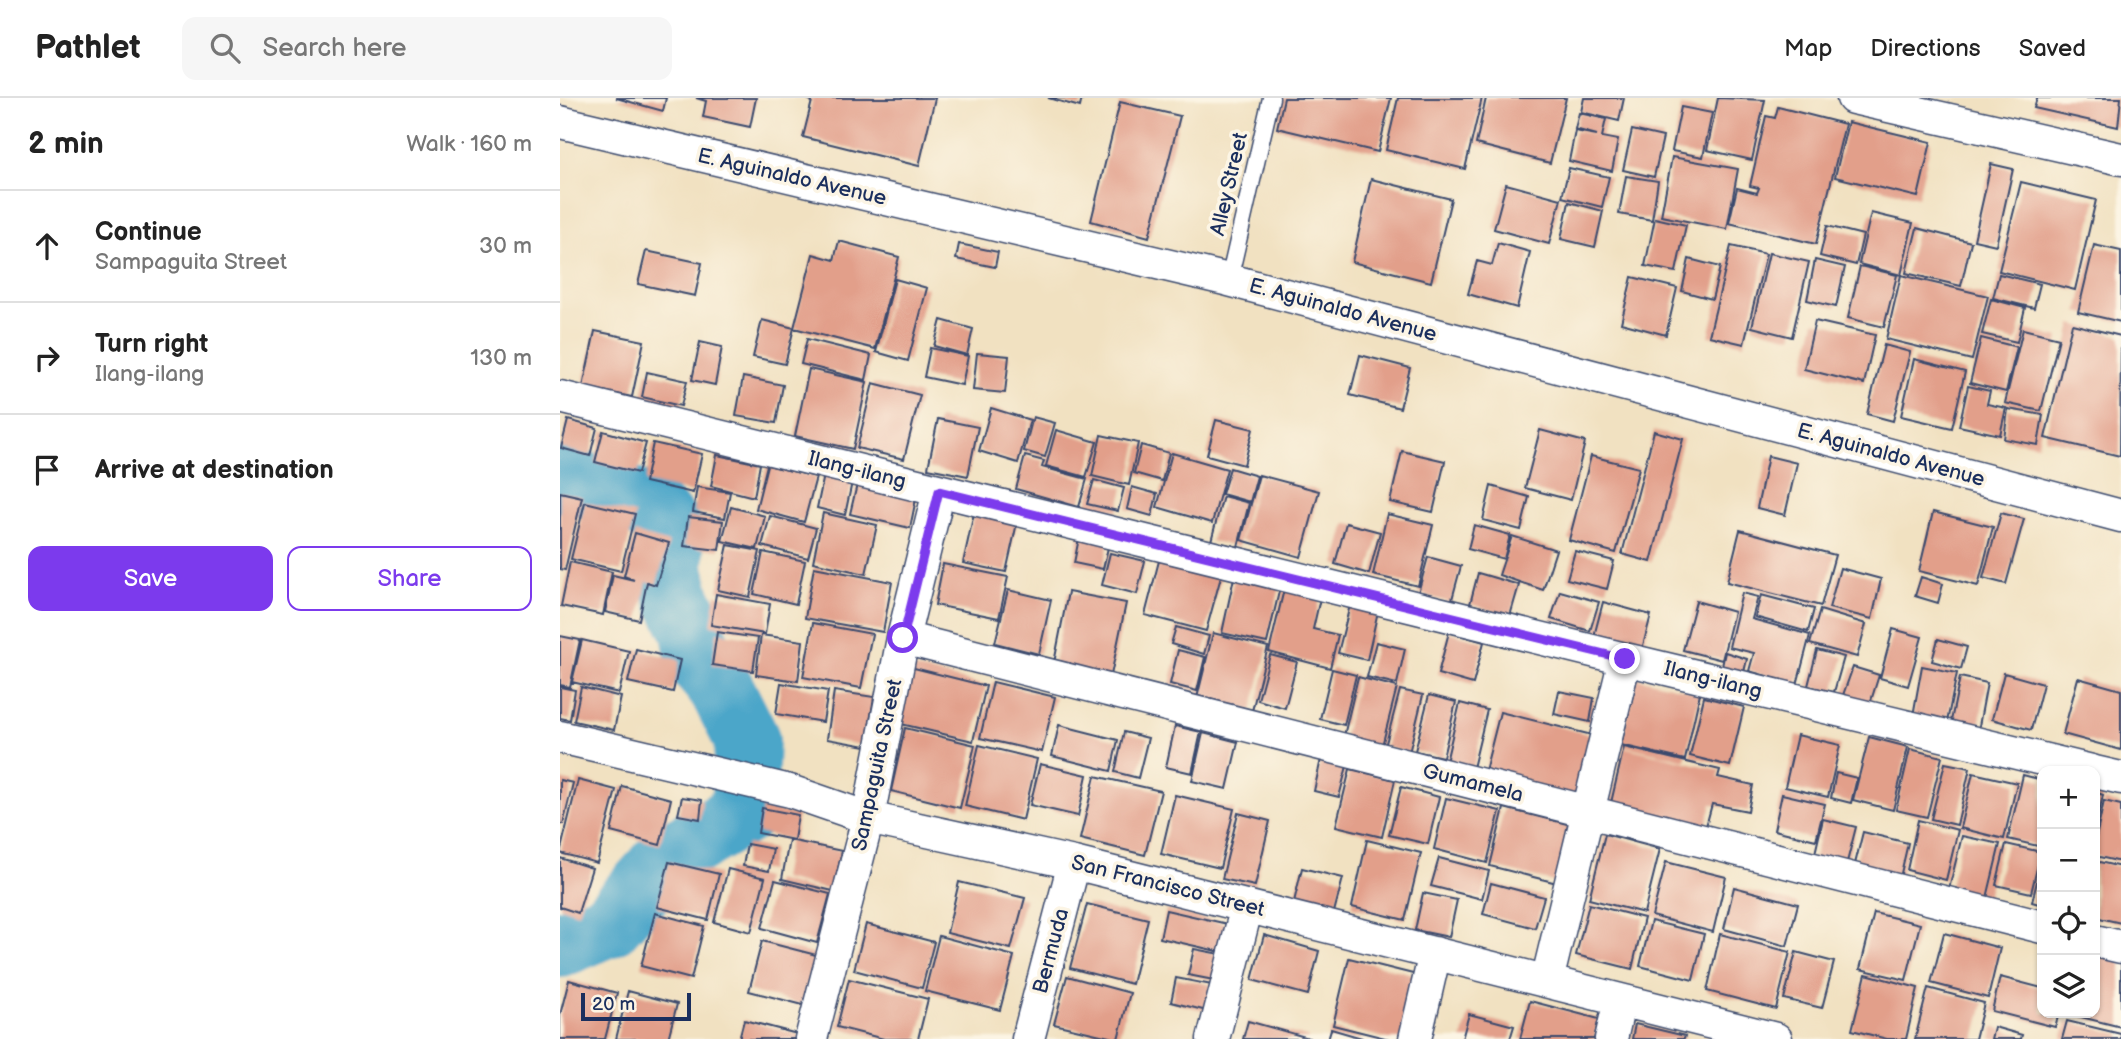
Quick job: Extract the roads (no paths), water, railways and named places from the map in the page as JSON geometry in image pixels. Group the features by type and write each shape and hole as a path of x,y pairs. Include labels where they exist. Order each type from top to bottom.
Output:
{"street":[{"path":"1853,98 2121,159"},
{"name":"E. Aguinaldo Avenue","path":"560,122 1229,280 2121,516"},
{"name":"Ilang-ilang","path":"560,397 1625,659 2073,766"},
{"name":"Sampaguita Street","path":"811,1039 868,817 903,638 939,491"},
{"name":"Gumamela","path":"903,638 2037,926"},
{"path":"1548,981 1625,659"},
{"name":"San Francisco Street","path":"560,737 790,791 868,817 1074,863 1776,1039"},
{"name":"Ilang-ilang","path":"2100,773 2121,778"},
{"name":"Bermuda","path":"1028,1039 1074,863"},
{"path":"1213,1039 1247,906"},
{"path":"2100,941 2121,947"},
{"path":"1415,1039 1436,953"},
{"path":"1611,1039 1620,1000"}],"lane":[{"name":"Alley Street","path":"1229,280 1271,98"}],"waterway":[{"path":"560,479 597,487 648,507 667,526 672,541 671,569 678,599 693,628 700,663 721,688 747,740 744,812 671,855 609,924 560,945"}]}
